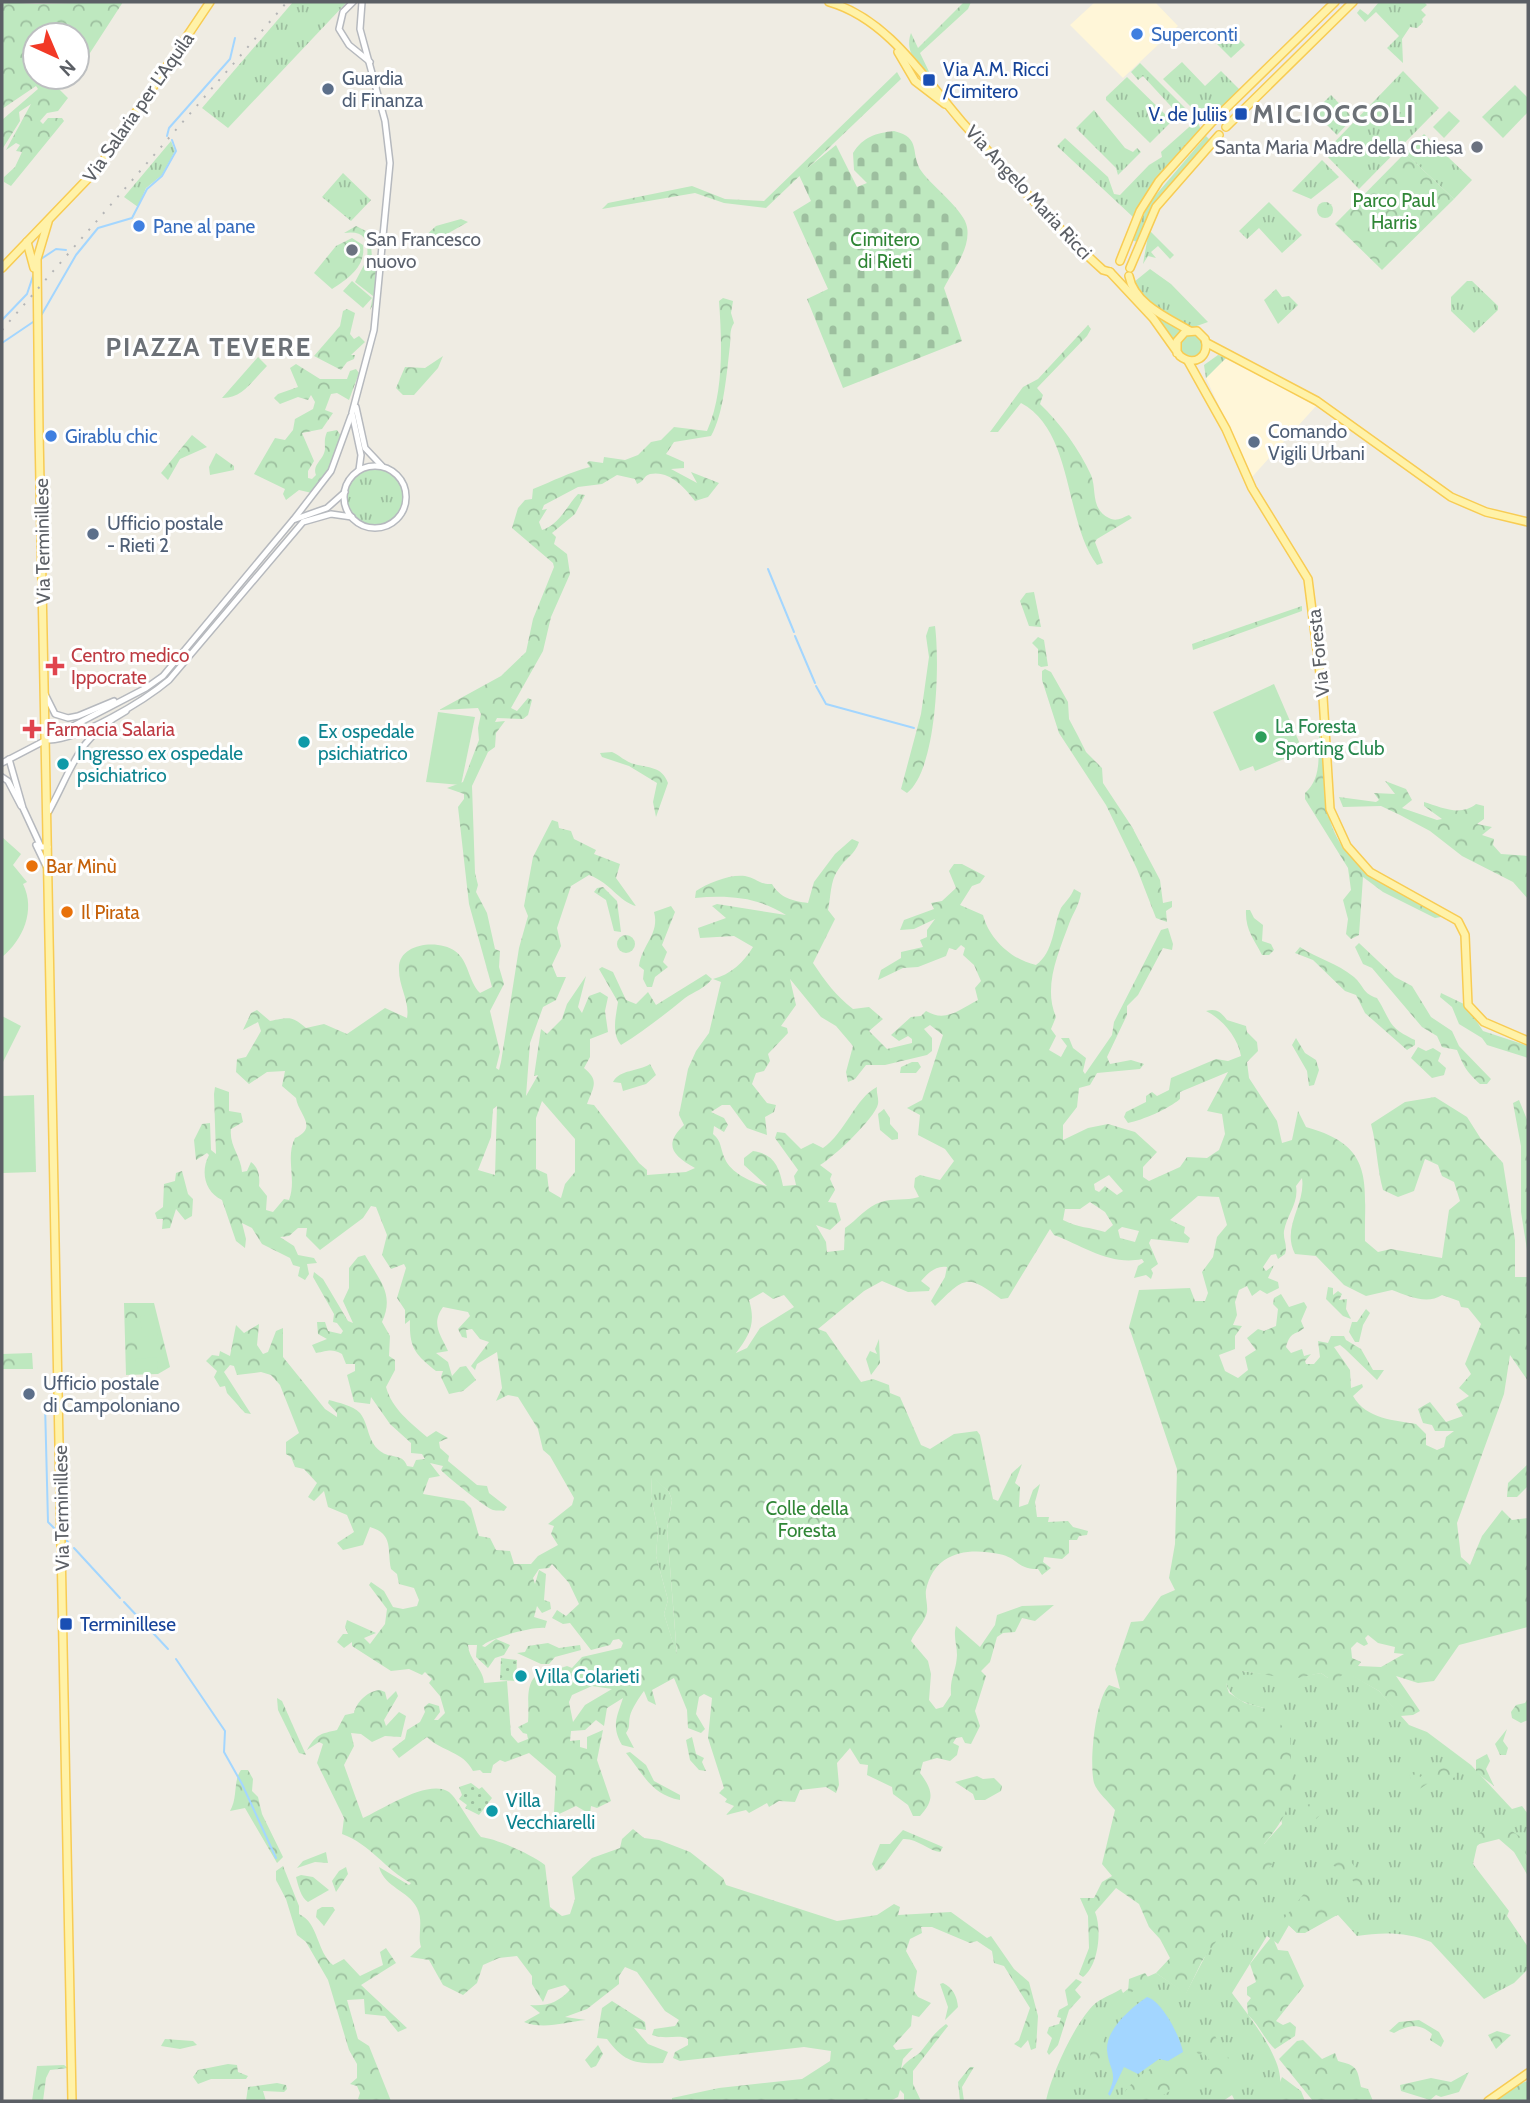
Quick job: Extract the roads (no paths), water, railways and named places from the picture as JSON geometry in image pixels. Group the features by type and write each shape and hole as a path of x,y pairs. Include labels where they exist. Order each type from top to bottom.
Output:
{"main road":[{"name":"Via Salaria per L'Aquila","path":"2,268 105,160 210,2"},
{"name":"Via Angelo Maria Ricci","path":"829,2 857,13 893,44 1074,242 1103,270 1110,272"},
{"path":"1236,357 1217,352 1188,361 1177,353 1110,272 1114,263 1120,261 1147,196 1216,119 1335,2"},
{"path":"1120,281 1129,272 1156,207 1226,127 1353,2"},
{"path":"1216,119 1224,121 1226,127"},
{"path":"1210,127 1214,134 1219,135"},
{"path":"35,265 48,222"},
{"path":"27,242 35,265"},
{"path":"10,259 35,265"},
{"path":"1120,261 1129,272 1134,292 1148,305 1190,331 1201,334 1207,342 1317,401 1451,497 1486,512 1528,522"},
{"name":"Via Terminillese","path":"35,265 49,811 72,2101"},
{"path":"1177,353 1178,338 1190,331"},
{"path":"1206,393 1200,369 1207,342"},
{"name":"Via Foresta","path":"1188,361 1252,488 1308,579 1323,697 1330,809 1337,830 1360,863 1370,872 1458,921 1465,935 1468,1005 1484,1022 1528,1041"},
{"path":"1488,2101 1528,2073"}],"street":[{"path":"353,2 343,12 339,29 349,45 370,62"},
{"path":"2,763 146,688 179,659 331,471 352,413 374,330 389,182 385,121 360,29 362,2"},
{"path":"49,811 90,735 179,670 303,522 331,513 352,517 364,525 376,527 390,524 401,514 406,500 404,485 396,473 382,466 365,448 356,411 357,395"},
{"path":"352,413 361,455 359,470"},
{"path":"352,517 346,505 345,492 349,480 359,470 382,466"},
{"path":"293,520 327,508 345,492"},
{"path":"44,689 55,714 68,718 146,688"},
{"path":"46,740 57,740 82,730 144,697"},
{"path":"29,749 46,754"},
{"path":"9,759 23,808 50,873"},
{"path":"2,777 8,781 23,808"},
{"path":"30,825 41,847 49,847"}],"water":[{"path":"1147,1997 1159,2005 1170,2020 1183,2052 1168,2061 1159,2059 1138,2074 1124,2067 1110,2096 1108,2094 1113,2076 1108,2057 1108,2042 1115,2027 1127,2013"}],"waterway":[{"path":"167,136 169,128 230,59 235,38"},
{"path":"42,314 76,255 98,228 132,218 147,189 162,176 176,151 172,140"},
{"path":"41,259 56,249 66,250"},
{"path":"2,320 27,294 35,270"},
{"path":"2,343 36,320"},
{"path":"768,569 794,632"},
{"path":"795,636 815,683"},
{"path":"816,686 826,704 914,728"},
{"path":"45,1404 48,1522 57,1531"},
{"path":"74,1548 120,1598"},
{"path":"124,1602 168,1649"},
{"path":"176,1659 225,1731 224,1752 276,1858"}],"railway":[{"path":"2,330 287,2"}],"place":[{"name":"Superconti","path":"1137,34"},
{"name":"Via A.M. Ricci /Cimitero","path":"929,80"},
{"name":"Guardia di Finanza","path":"328,89"},
{"name":"V. de Juliis","path":"1241,114"},
{"name":"Santa Maria Madre della Chiesa","path":"1477,147"},
{"name":"Pane al pane","path":"139,226"},
{"name":"San Francesco nuovo","path":"352,250"},
{"name":"Girablu chic","path":"51,436"},
{"name":"Comando Vigili Urbani","path":"1254,442"},
{"name":"Ufficio postale - Rieti 2","path":"93,534"},
{"name":"Centro medico Ippocrate","path":"55,666"},
{"name":"Farmacia Salaria","path":"32,729"},
{"name":"La Foresta Sporting Club","path":"1261,737"},
{"name":"Ex ospedale psichiatrico","path":"304,742"},
{"name":"Ingresso ex ospedale psichiatrico","path":"63,764"},
{"name":"Bar Minù","path":"32,866"},
{"name":"Il Pirata","path":"67,912"},
{"name":"Ufficio postale di Campoloniano","path":"29,1394"},
{"name":"Terminillese","path":"66,1624"},
{"name":"Villa Colarieti","path":"521,1676"},
{"name":"Villa Vecchiarelli","path":"492,1811"}],"district":[{"name":"MICIOCCOLI","path":"1334,114"},
{"name":"PIAZZA TEVERE","path":"209,347"}],"park label":[{"name":"Parco Paul Harris","path":"1394,211"},
{"name":"Cimitero di Rieti","path":"885,250"},
{"name":"Colle della Foresta","path":"807,1519"}]}
